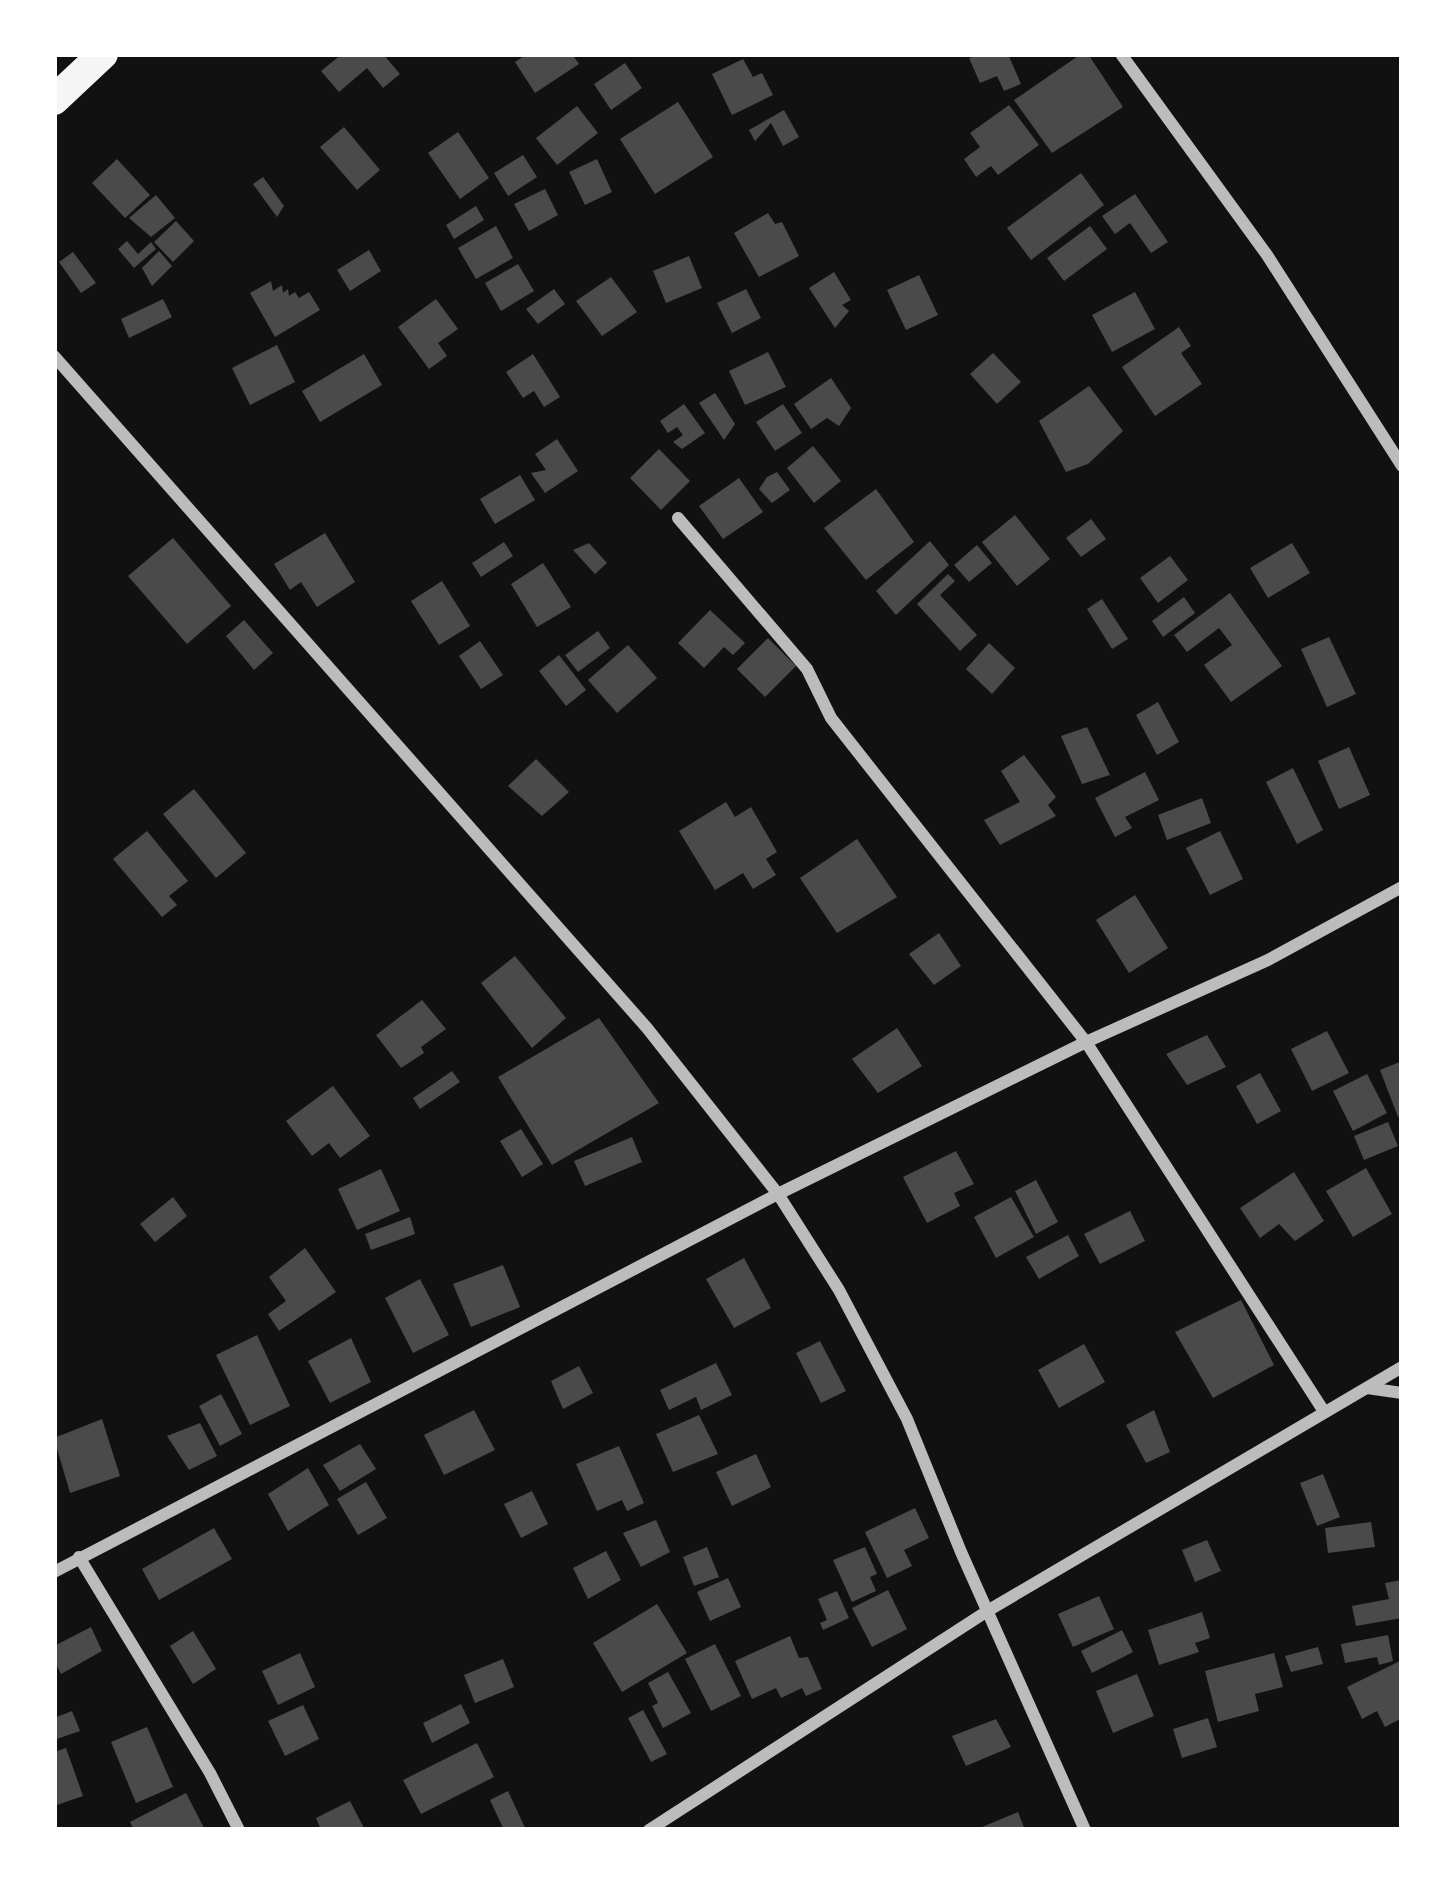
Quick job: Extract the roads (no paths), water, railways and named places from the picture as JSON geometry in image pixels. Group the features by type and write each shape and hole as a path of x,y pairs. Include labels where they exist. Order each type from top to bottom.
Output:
{"main road":[{"path":"54,100 103,54"}],"street":[{"path":"1121,54 1267,254 1402,466"},
{"path":"54,356 647,1028 778,1194 838,1290 907,1419 1085,1830"},
{"path":"678,518 807,669 831,718 1086,1042 1323,1410"},
{"path":"54,1572 778,1194 1086,1042 1268,960 1402,887"},
{"path":"650,1830 989,1610 1402,1366"},
{"path":"1366,1388 1402,1393"},
{"path":"79,1557 210,1773 239,1830"}]}
